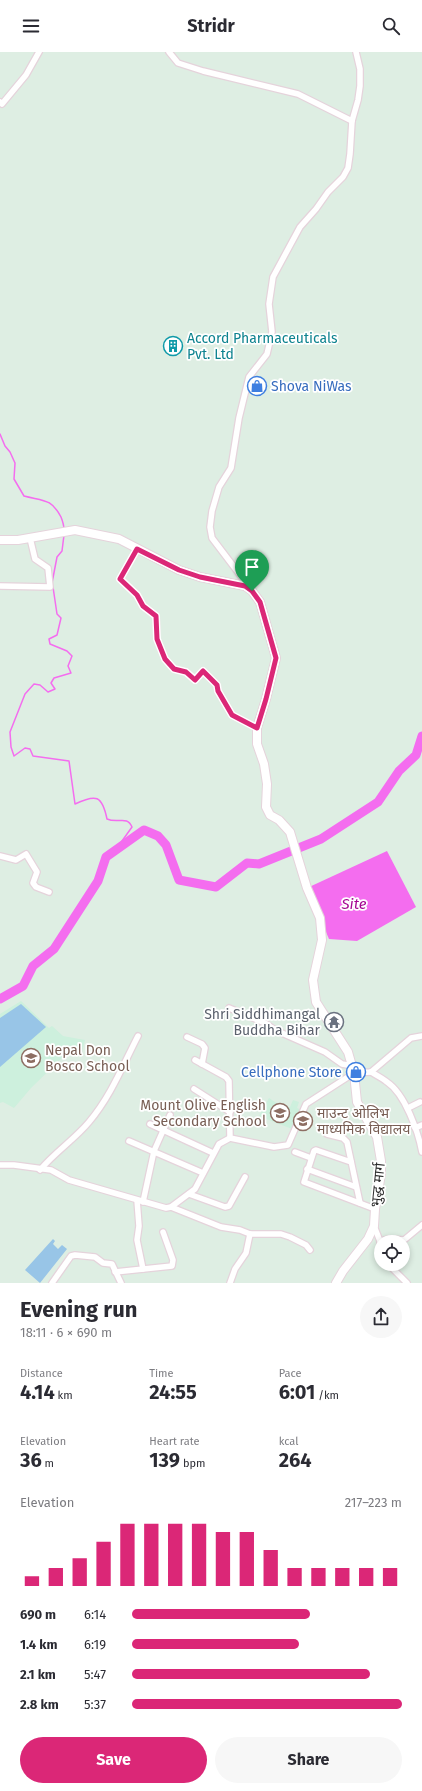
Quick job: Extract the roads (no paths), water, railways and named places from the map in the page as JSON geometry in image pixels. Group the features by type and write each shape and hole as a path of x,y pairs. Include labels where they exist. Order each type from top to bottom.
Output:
{"street":[{"path":"0,102 2,104 26,75 39,52"},
{"path":"169,52 178,63 203,71 298,94 352,121"},
{"path":"137,549 120,579 137,595 143,606 156,616 157,639 165,659 174,669 186,672 195,680 203,671 217,685 218,691 232,715 257,728 276,658 260,602 212,538 210,527 212,511 219,487 231,468 239,418 249,377 267,354 272,332 269,304 273,277 300,226 316,209 328,192 344,177 348,168 352,121 360,86 360,70 356,52"},
{"path":"0,540 30,538 75,530 119,539 179,570 200,577 245,586 252,591"},
{"path":"0,586 50,587 48,568 34,559 30,538"},
{"name":"भुद्ध मार्ग","path":"257,728 257,744 264,764 267,784 266,808 270,815 279,820 290,833 304,878 320,918 322,940 315,968 314,980 316,1002 348,1052 354,1069 358,1102 376,1137 380,1150 381,1174 375,1209 374,1226 368,1239 343,1271 336,1283"},
{"path":"0,856 16,860 26,854 37,872 33,883 36,887 49,892"},
{"path":"229,1008 265,1022 275,1030 325,1052 342,1064 354,1069 371,1072 389,1082 408,1108 422,1152"},
{"path":"40,1170 50,1157 89,1122 117,1081 138,1036"},
{"path":"371,1072 411,1038 422,1036"},
{"path":"187,1037 202,1044 205,1048 202,1064"},
{"path":"195,1060 226,1077 229,1081 230,1138"},
{"path":"171,1207 195,1188 219,1144 230,1138 274,1147 288,1145 306,1104 354,1069"},
{"path":"194,1089 230,1112"},
{"path":"408,1108 420,1102"},
{"path":"143,1269 137,1240 140,1201 154,1151 170,1115"},
{"path":"150,1124 213,1153"},
{"path":"415,1128 422,1125"},
{"path":"327,1134 346,1139 360,1203"},
{"path":"129,1141 203,1173"},
{"path":"351,1162 318,1150 314,1151 304,1179 306,1184 375,1209"},
{"path":"295,1152 311,1158"},
{"path":"0,1165 51,1170 69,1180 160,1207 171,1207 221,1227 240,1230 250,1234 281,1234 306,1244 310,1250"},
{"path":"307,1169 356,1187"},
{"path":"189,1194 225,1207 229,1206 245,1177"},
{"path":"410,1235 422,1225"},
{"path":"374,1226 378,1235"},
{"path":"115,1272 172,1266 172,1260 163,1232"},
{"path":"230,1283 235,1269 246,1253 250,1234"},
{"path":"52,1283 71,1256 75,1255 95,1256 103,1263 112,1264 121,1283"},
{"path":"395,1271 407,1283"}],"water":[{"name":"Site","path":"387,851 416,907 357,941 329,939 307,888"}],"waterway":[{"path":"0,434 15,463 14,479 24,496 46,501 54,506 61,517 64,530"},
{"path":"52,583 57,557 62,551 64,535"},
{"path":"53,587 57,614 61,618 57,635 49,639 50,644 67,651 72,656 68,666 71,673 54,678 51,683 55,689 48,692 40,685 34,684 25,694 10,732 11,747 14,756 25,748 30,749 33,756 69,761 75,804 88,799 97,799 103,805 107,819 115,821 128,821 130,823 132,827 117,848"},
{"path":"0,999 23,986 33,966 54,949 98,881 106,857 144,830 158,836 166,845 179,880 216,887 247,863 259,864 321,839 378,802 399,771 416,755 422,736"}],"place":[{"name":"Accord Pharmaceuticals Pvt. Ltd","path":"173,346"},
{"name":"Shova NiWas","path":"257,386"},
{"name":"Shri Siddhimangal Buddha Bihar","path":"334,1022"},
{"name":"Nepal Don Bosco School","path":"31,1058"},
{"name":"Cellphone Store","path":"356,1072"},
{"name":"Mount Olive English Secondary School","path":"280,1113"},
{"name":"माउन्ट ओलिभ माध्यमिक विद्यालय","path":"303,1121"}]}
